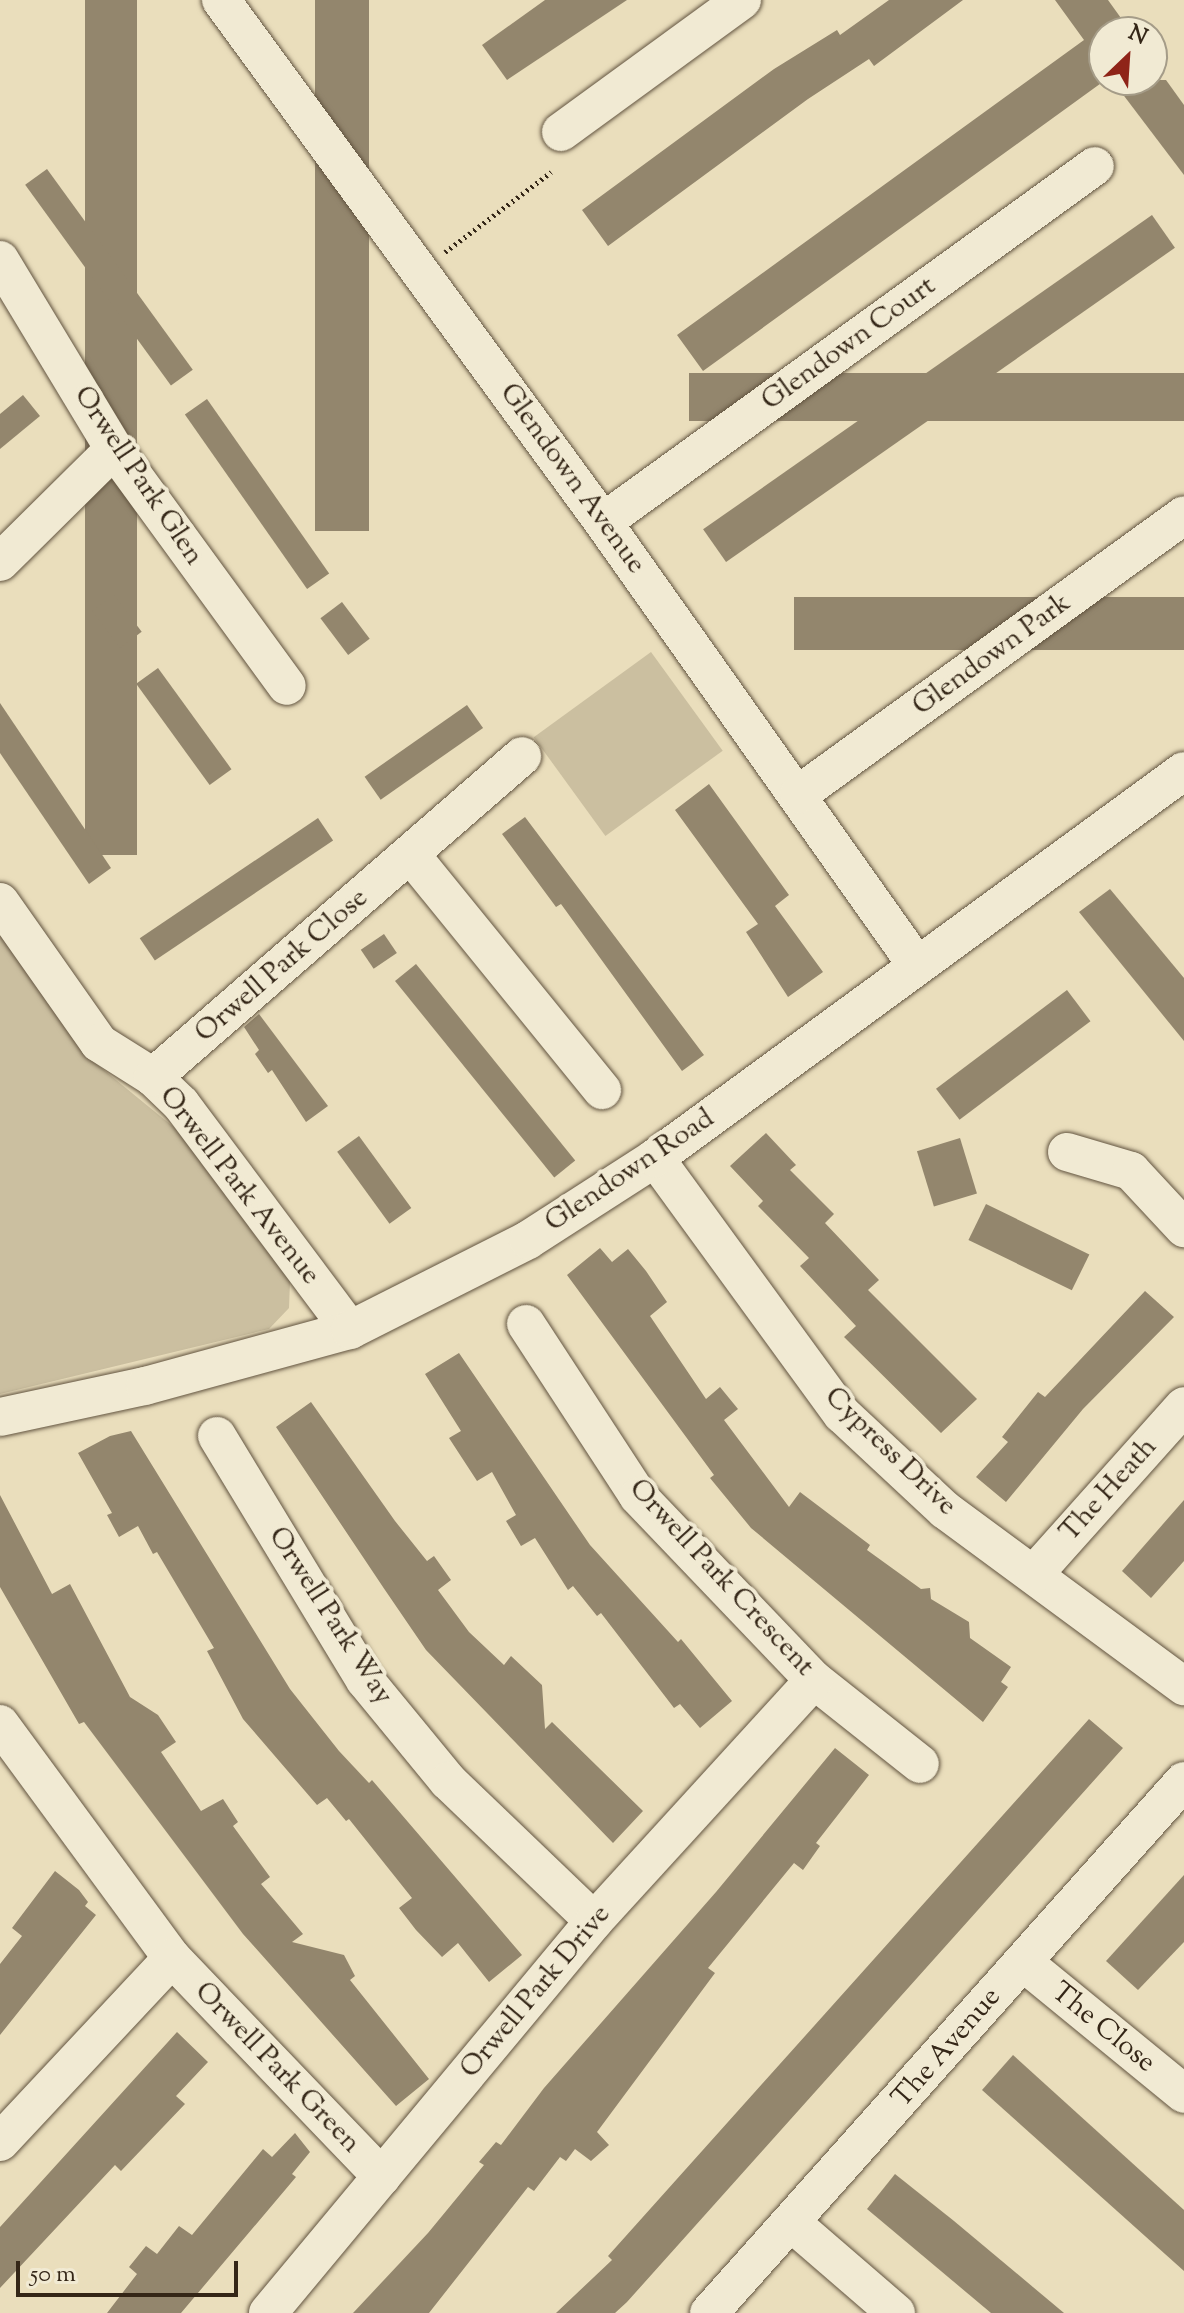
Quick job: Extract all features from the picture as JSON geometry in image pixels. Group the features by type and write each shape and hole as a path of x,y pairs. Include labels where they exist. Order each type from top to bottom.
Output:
{"street":[{"name":"Glendown Avenue","path":"221,0 603,522 799,794 916,964"},
{"path":"561,132 742,0"},
{"name":"Glendown Court","path":"603,522 1095,166"},
{"name":"Orwell Park Glen","path":"0,260 114,449 287,686"},
{"path":"0,562 114,449"},
{"name":"Glendown Park","path":"799,794 1184,515"},
{"name":"Orwell Park Close","path":"153,1077 522,756"},
{"name":"Glendown Road","path":"0,1417 145,1386 350,1330 528,1240 655,1158 916,964 1184,771"},
{"path":"411,855 602,1090"},
{"name":"Orwell Park Avenue","path":"0,902 99,1043 153,1077 181,1104 350,1330"},
{"path":"1067,1152 1131,1171 1184,1228"},
{"name":"Cypress Drive","path":"655,1158 842,1414 945,1510 1184,1686"},
{"name":"Orwell Park Crescent","path":"526,1324 638,1496 814,1680 920,1764"},
{"name":"The Heath","path":"1034,1574 1184,1406"},
{"name":"Orwell Park Way","path":"217,1436 365,1680 448,1781 594,1921"},
{"name":"Orwell Park Drive","path":"268,2313 594,1921 814,1680"},
{"name":"Orwell Park Green","path":"0,1724 172,1958 382,2177"},
{"name":"The Avenue","path":"709,2313 793,2224 1184,1781"},
{"name":"Orwell Park Green","path":"0,2142 172,1958"},
{"name":"The Close","path":"1023,1962 1184,2094"},
{"path":"793,2224 896,2313"}],"path":[{"path":"441,255 551,172"}],"shaded area":[{"path":"651,652 723,751 605,836 534,737"},
{"path":"0,934 83,1053 187,1138 290,1281 289,1308 269,1329 0,1394"}],"building":[{"path":"85,0 137,0 137,855 85,855"},
{"path":"315,0 369,0 369,531 315,531"},
{"path":"545,0 627,0 507,80 482,45"},
{"path":"889,0 963,0 874,66 869,59 808,99 608,246 582,210 774,69 837,30 840,35"},
{"path":"1055,0 1108,0 1120,16 1088,16 1088,93 703,371 677,335 1084,40"},
{"path":"1168,83 1184,105 1184,175 1124,96 1168,96"},
{"path":"47,169 193,370 171,386 25,185"},
{"path":"1152,215 1175,248 726,562 703,529"},
{"path":"689,373 1184,373 1184,421 689,421"},
{"path":"23,395 40,416 0,449 0,414"},
{"path":"207,399 329,573 307,589 185,414"},
{"path":"114,595 142,632 120,648 92,611"},
{"path":"794,597 1184,597 1184,650 794,650"},
{"path":"342,602 370,639 348,655 320,618"},
{"path":"158,668 231,769 210,785 136,684"},
{"path":"0,703 111,868 89,884 0,753"},
{"path":"467,705 483,728 381,800 365,777"},
{"path":"709,784 789,895 775,906 823,972 788,997 746,932 758,924 675,810"},
{"path":"525,817 704,1055 682,1071 561,904 556,907 502,834"},
{"path":"318,818 333,840 155,961 140,938"},
{"path":"1110,889 1184,978 1184,1041 1079,912"},
{"path":"384,934 397,953 374,969 361,950"},
{"path":"416,964 575,1161 554,1178 395,981"},
{"path":"1067,990 1090,1021 959,1120 936,1089"},
{"path":"259,1014 328,1106 306,1122 272,1070 268,1073 255,1054 259,1050 244,1027"},
{"path":"766,1133 796,1165 790,1170 834,1214 825,1223 879,1280 868,1290 977,1399 941,1433 844,1337 856,1326 800,1266 809,1258 758,1206 763,1201 730,1166"},
{"path":"359,1136 411,1208 389,1224 337,1152"},
{"path":"960,1138 977,1193 934,1207 917,1151"},
{"path":"986,1204 1089,1254 1072,1290 968,1240"},
{"path":"600,1248 612,1262 628,1249 646,1271 667,1302 650,1316 706,1399 720,1387 738,1409 724,1420 789,1507 800,1492 870,1545 867,1550 921,1589 930,1588 931,1599 969,1622 970,1638 1011,1667 1001,1682 1008,1687 983,1722 751,1528 710,1478 714,1475 567,1275"},
{"path":"1145,1291 1174,1317 1083,1409 1006,1502 976,1477 1008,1442 1002,1437 1038,1392 1045,1397"},
{"path":"459,1353 590,1545 678,1642 681,1639 732,1701 700,1728 680,1704 674,1708 601,1613 597,1616 573,1586 568,1590 535,1538 521,1546 506,1521 516,1515 492,1472 477,1481 449,1438 461,1431 425,1374"},
{"path":"311,1402 395,1521 427,1561 434,1556 451,1580 438,1590 469,1632 504,1665 511,1656 542,1685 545,1729 552,1722 643,1811 613,1843 426,1650 276,1427"},
{"path":"131,1431 290,1689 339,1751 369,1783 372,1780 522,1955 489,1982 458,1943 442,1957 416,1930 399,1908 412,1898 349,1819 346,1821 327,1798 317,1805 243,1719 207,1651 214,1648 138,1526 119,1537 107,1515 112,1513 78,1453 110,1436"},
{"path":"0,1495 52,1594 70,1584 130,1697 158,1715 176,1742 161,1752 201,1811 223,1799 238,1822 233,1826 270,1877 261,1884 303,1934 292,1942 344,1955 355,1976 350,1980 429,2079 396,2106 243,1934 84,1722 79,1724 0,1587"},
{"path":"1184,1500 1184,1561 1151,1598 1122,1571"},
{"path":"1089,1719 1123,1748 627,2302 615,2313 556,2313 612,2260 608,2256"},
{"path":"835,1748 869,1775 816,1843 820,1846 803,1870 794,1863 708,1968 715,1973 597,2132 609,2145 591,2161 575,2149 566,2161 560,2157 534,2191 528,2187 429,2313 353,2313 428,2233 484,2165 479,2162 496,2142 501,2145 544,2088 716,1892"},
{"path":"55,1871 79,1890 88,1902 85,1906 96,1915 0,2035 0,1964 22,1936 12,1928"},
{"path":"1184,1875 1184,1942 1138,1990 1106,1961"},
{"path":"177,2032 208,2062 176,2096 185,2104 121,2171 115,2165 0,2288 0,2227"},
{"path":"1013,2055 1184,2210 1184,2271 982,2090"},
{"path":"295,2133 310,2152 292,2174 296,2177 181,2313 107,2313 137,2274 129,2267 146,2246 157,2254 179,2226 192,2235 263,2149 272,2157"},
{"path":"895,2174 1064,2313 991,2313 867,2209"}]}
